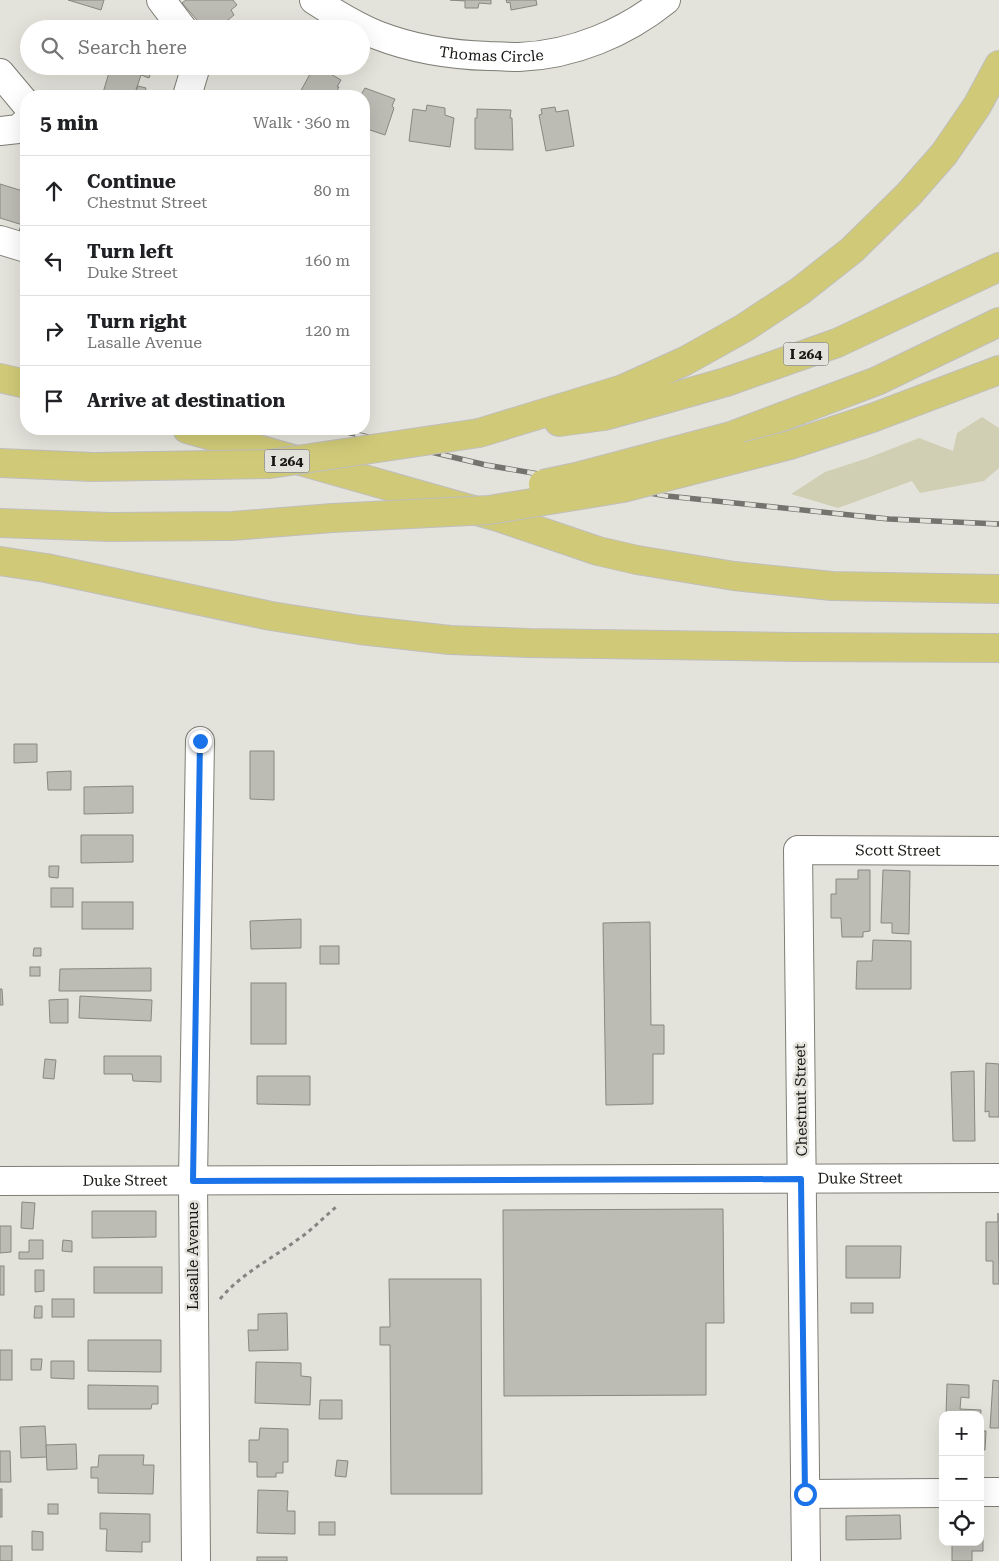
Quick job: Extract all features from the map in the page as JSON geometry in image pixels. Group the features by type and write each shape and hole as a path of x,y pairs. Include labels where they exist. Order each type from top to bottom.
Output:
{"highway":[{"path":"479,434 623,389 685,361 744,328 800,291 852,250 909,194 944,154 977,106 999,65"},
{"name":"I 264","path":"0,463 93,467 270,464 604,416 726,382 837,343 999,267"},
{"path":"332,518 554,482 731,436 877,381 999,322"},
{"path":"0,523 110,527 232,526 332,518 489,510 623,488 790,445 872,418 999,370"},
{"path":"0,378 20,383"},
{"path":"207,435 498,517 598,551 637,560 734,576 832,586 999,588"},
{"path":"0,560 271,616 360,630 450,640 782,647 999,648"}],"street":[{"path":"161,0 176,20"},
{"name":"Thomas Circle","path":"314,0 347,20"},
{"name":"Thomas Circle","path":"370,31 418,48 461,56 520,57 550,53 588,44 616,32 650,13 666,0"},
{"path":"0,72 20,97"},
{"path":"189,90 193,75"},
{"path":"0,131 20,127"},
{"path":"0,240 20,246"},
{"name":"Lasalle Avenue","path":"196,1561 193,1181 200,741"},
{"name":"Scott Street","path":"798,850 999,851"},
{"name":"Chestnut Street","path":"798,850 806,1561"},
{"name":"Duke Street","path":"0,1181 999,1178"},
{"path":"984,1492 999,1492"},
{"path":"805,1494 939,1493"}],"path":[{"path":"218,1302 229,1288 245,1274 298,1239 337,1206"}],"green space":[{"path":"982,417 999,428 999,468 984,481 920,493 912,481 838,508 791,494 825,472 919,438 953,451 957,433"}],"building":[{"path":"68,0 104,0 101,10"},
{"path":"186,0 233,0 237,5 231,10 234,15 228,20 197,20 182,3"},
{"path":"450,0 491,0 491,4 479,3 478,8 465,8 465,1"},
{"path":"506,0 536,0 537,5 511,10 510,2 507,3"},
{"path":"108,75 141,75 136,90 104,90"},
{"path":"309,75 332,75 341,80 337,90 301,90"},
{"path":"138,86 146,88 146,90 136,90"},
{"path":"365,88 395,99 385,135 370,130 370,90 364,90"},
{"path":"427,105 445,108 445,115 454,118 450,147 409,141 413,109 426,111"},
{"path":"555,107 556,112 568,110 574,146 546,151 539,115 542,114 541,109"},
{"path":"477,109 511,110 513,150 475,149 475,118 477,118"},
{"path":"0,184 20,190 20,224 0,218"},
{"path":"14,744 37,744 37,762 14,763"},
{"path":"250,751 274,751 274,800 250,799"},
{"path":"71,771 71,790 48,790 47,772"},
{"path":"133,786 133,813 84,814 84,787"},
{"path":"81,835 133,835 133,862 81,863"},
{"path":"49,866 59,866 58,878 49,877"},
{"path":"858,870 870,870 870,931 863,932 863,937 842,937 841,918 831,918 831,894 836,894 836,879 858,879"},
{"path":"883,870 910,871 909,934 892,933 892,923 881,923"},
{"path":"51,888 73,888 73,907 51,907"},
{"path":"82,902 133,902 133,929 82,929"},
{"path":"301,919 301,948 251,949 250,921"},
{"path":"650,922 651,1025 664,1025 664,1054 653,1054 653,1104 606,1105 603,923"},
{"path":"873,940 911,941 911,989 856,989 857,961 872,961"},
{"path":"320,946 339,946 339,964 320,964"},
{"path":"34,948 41,948 41,956 33,956"},
{"path":"30,967 40,967 40,976 30,976"},
{"path":"151,968 151,991 59,991 60,969"},
{"path":"251,983 286,983 286,1044 251,1044"},
{"path":"0,989 2,989 3,1005 0,1005"},
{"path":"80,996 152,1000 151,1021 79,1018"},
{"path":"68,999 68,1023 50,1023 49,1000"},
{"path":"104,1056 161,1056 161,1082 133,1081 132,1074 104,1074"},
{"path":"45,1059 56,1060 54,1079 43,1078"},
{"path":"986,1063 999,1064 999,1117 989,1117 989,1111 985,1112"},
{"path":"974,1071 975,1141 953,1141 951,1072"},
{"path":"257,1076 310,1076 310,1105 257,1104"},
{"path":"22,1202 35,1203 33,1229 21,1228"},
{"path":"723,1209 724,1323 706,1323 706,1395 504,1396 503,1210"},
{"path":"92,1211 156,1211 156,1237 92,1238"},
{"path":"998,1213 999,1284 993,1284 993,1261 986,1261 986,1222 998,1222"},
{"path":"0,1226 11,1226 11,1252 0,1253"},
{"path":"29,1240 43,1240 43,1259 19,1259 19,1252 29,1252"},
{"path":"63,1240 72,1241 72,1252 62,1251"},
{"path":"846,1246 901,1246 900,1278 846,1278"},
{"path":"0,1266 4,1266 4,1295 0,1295"},
{"path":"94,1267 162,1267 162,1293 94,1293"},
{"path":"35,1270 44,1270 44,1291 35,1292"},
{"path":"389,1279 481,1279 482,1494 391,1494 390,1345 380,1345 380,1327 390,1327"},
{"path":"52,1299 74,1299 74,1317 52,1317"},
{"path":"851,1303 873,1303 873,1313 851,1313"},
{"path":"35,1306 42,1306 42,1318 34,1318"},
{"path":"287,1313 288,1350 249,1351 248,1330 258,1330 258,1314"},
{"path":"88,1340 161,1340 161,1372 88,1371"},
{"path":"0,1350 12,1350 12,1380 0,1380"},
{"path":"31,1359 42,1359 41,1370 31,1370"},
{"path":"51,1361 74,1361 74,1379 51,1378"},
{"path":"256,1362 301,1363 301,1376 311,1377 310,1405 255,1403"},
{"path":"993,1380 999,1381 999,1428 990,1428"},
{"path":"947,1384 969,1385 969,1398 961,1397 960,1409 981,1410 981,1411 946,1411"},
{"path":"88,1385 158,1386 158,1404 152,1404 151,1409 88,1409"},
{"path":"320,1400 342,1400 342,1419 319,1419"},
{"path":"45,1426 47,1457 21,1458 20,1427"},
{"path":"260,1428 288,1429 288,1462 283,1462 283,1473 276,1473 276,1477 257,1477 257,1462 249,1462 249,1440 259,1440"},
{"path":"984,1431 986,1431 985,1450"},
{"path":"76,1444 77,1469 47,1470 46,1445"},
{"path":"0,1451 10,1451 11,1482 0,1482"},
{"path":"99,1455 144,1455 143,1465 154,1465 153,1494 98,1493 98,1478 91,1478 91,1467 98,1467"},
{"path":"337,1460 348,1461 346,1477 335,1476"},
{"path":"0,1489 2,1489 2,1517 0,1517"},
{"path":"258,1490 288,1491 287,1511 295,1511 295,1534 257,1533"},
{"path":"48,1504 58,1504 58,1514 48,1514"},
{"path":"100,1513 150,1514 150,1542 142,1542 142,1552 106,1551 107,1529 100,1529"},
{"path":"900,1515 901,1539 846,1540 846,1516"},
{"path":"319,1522 335,1522 335,1535 319,1535"},
{"path":"32,1531 43,1532 43,1550 32,1550"},
{"path":"0,1546 12,1546 12,1561 0,1561"},
{"path":"952,1546 983,1546 983,1551 972,1551 972,1561 952,1561"},
{"path":"257,1557 287,1557 287,1561 257,1561"}],"railway":[{"path":"359,435 486,465 667,496 889,519 999,524"}],"route":[{"path":"200,741 193,1181 801,1179 805,1494"}]}
